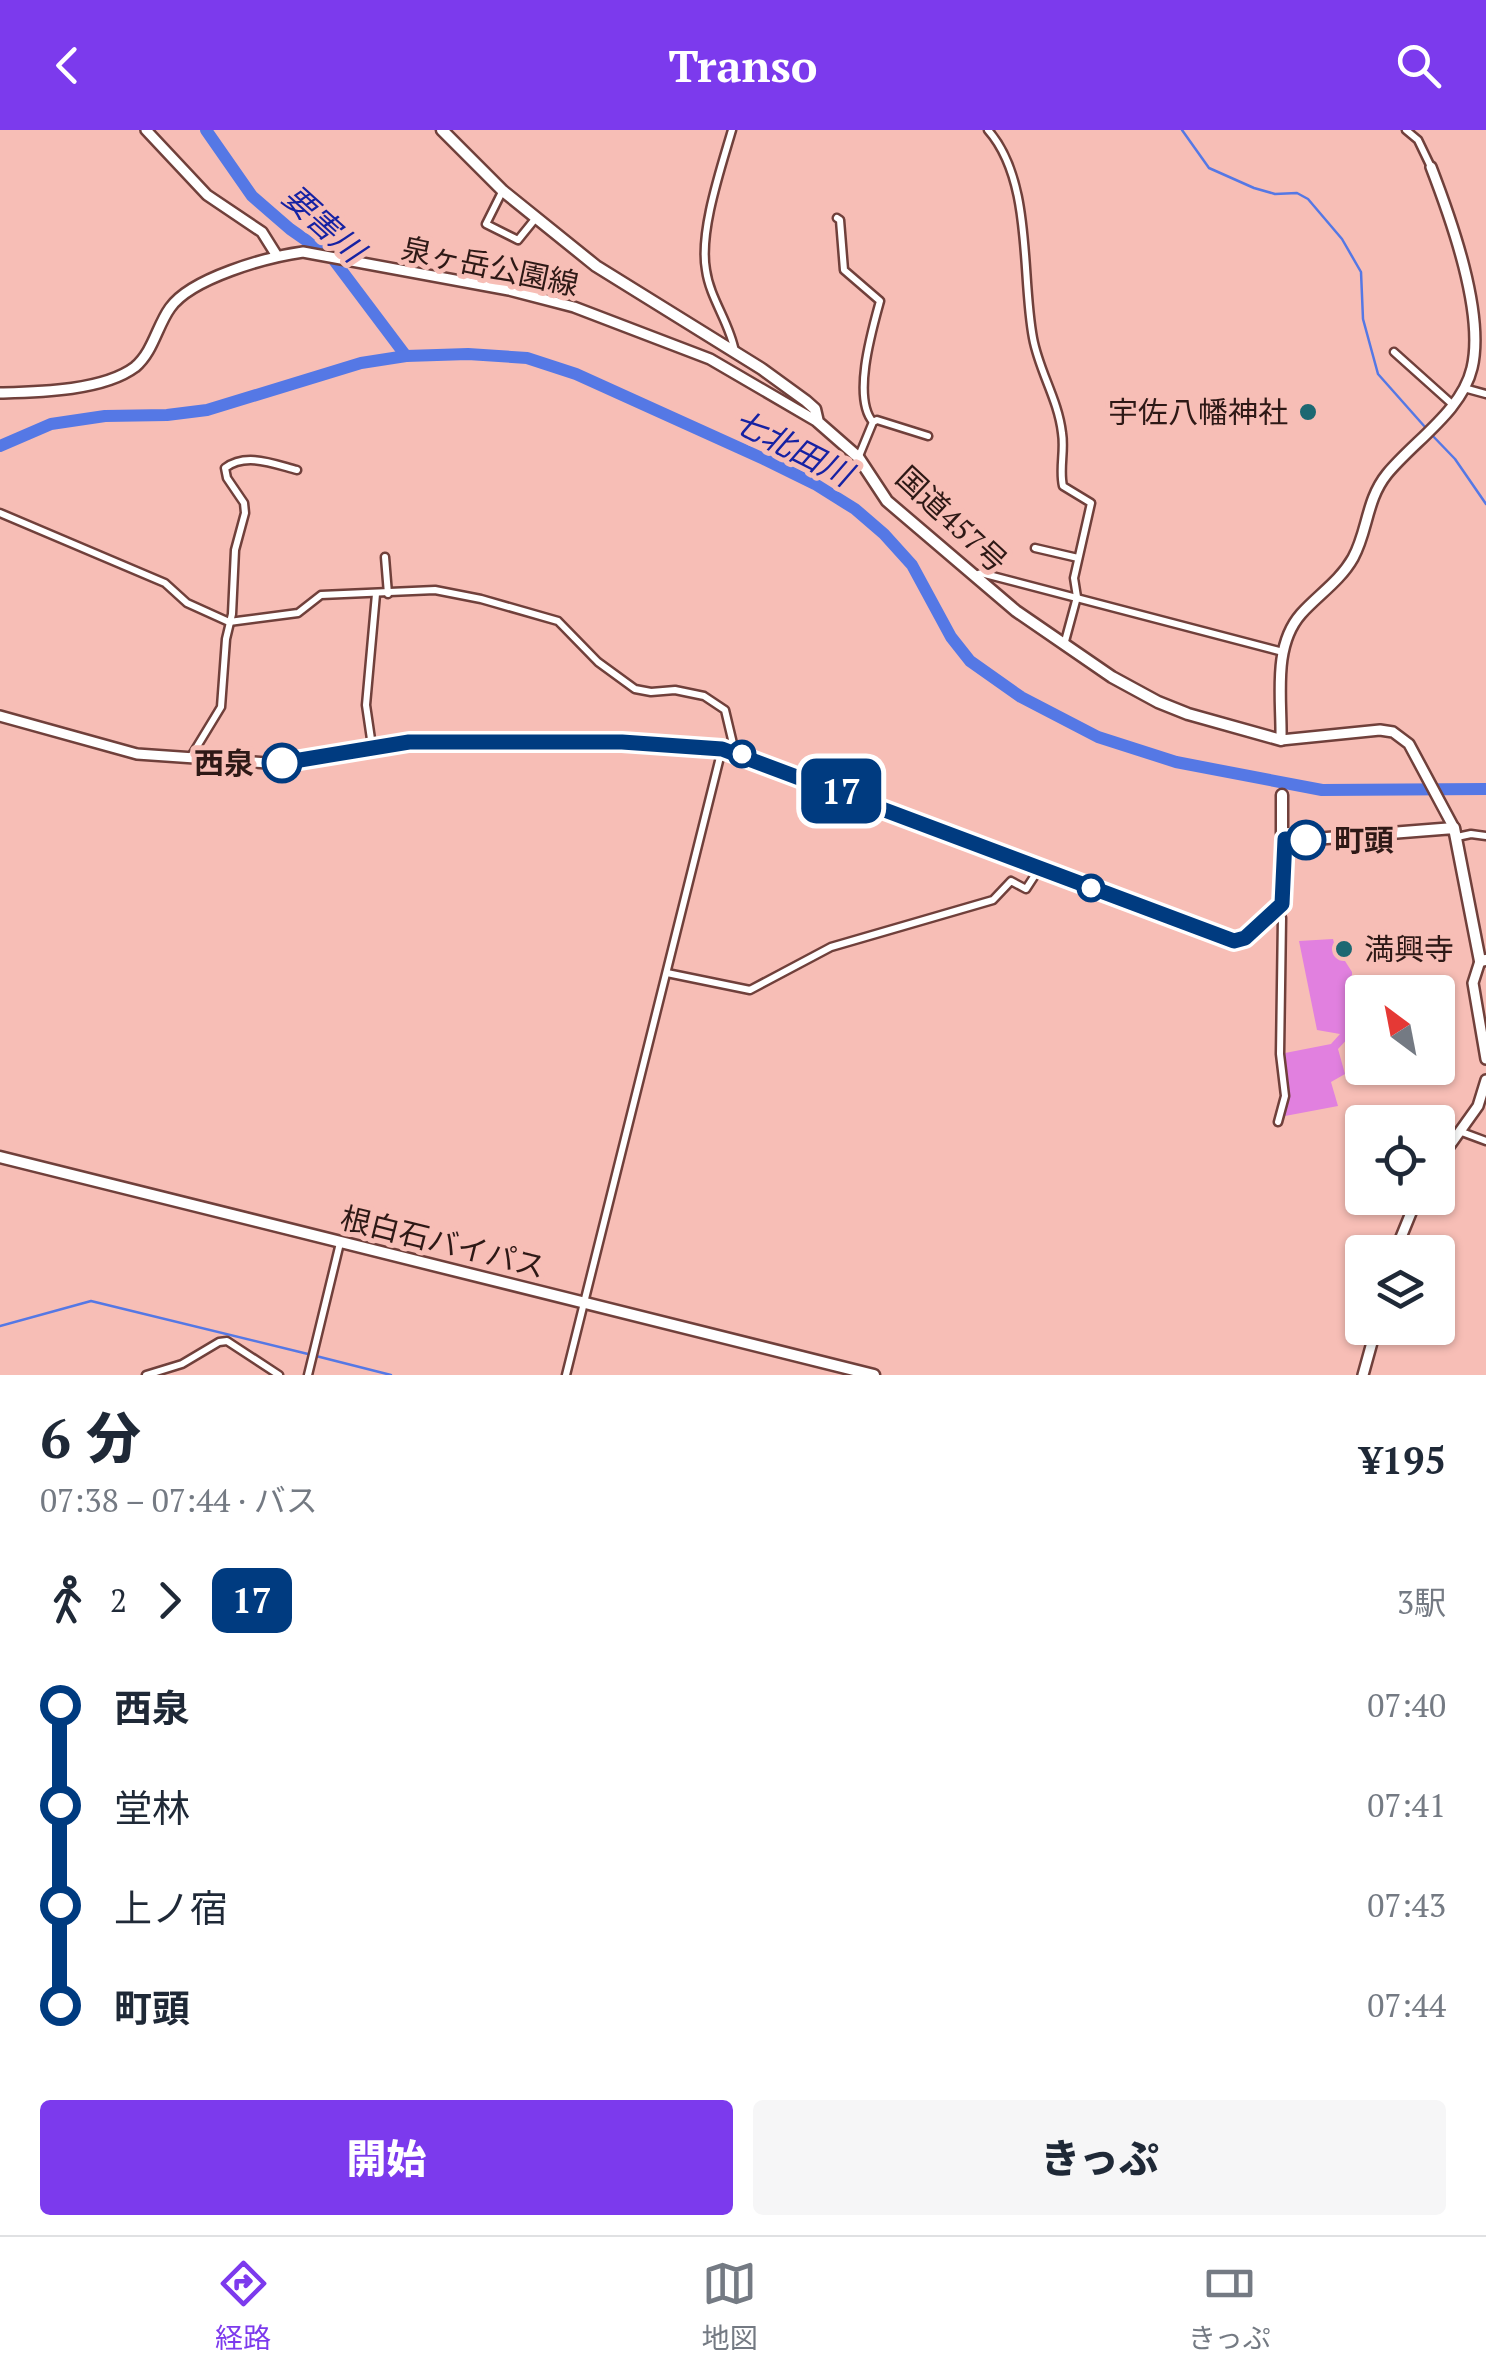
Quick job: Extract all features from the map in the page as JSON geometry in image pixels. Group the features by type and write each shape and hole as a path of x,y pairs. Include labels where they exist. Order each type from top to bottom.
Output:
{"highway":[{"name":"国道457号","path":"442,130 503,191 596,266 806,400 816,409 818,422 858,457 887,500 974,576 1064,646 1158,702 1280,740"},
{"path":"1282,795 1281,825 1285,839 1456,833 1483,960"},
{"name":"根白石バイパス","path":"0,1157 874,1375"}],"street":[{"path":"146,130 208,195 262,232 277,256"},
{"path":"732,130 704,244 710,288 735,353"},
{"path":"988,130 1002,149 1015,190 1026,250 1032,337 1062,432 1064,486 1091,504 1074,578 1077,597 1064,646"},
{"path":"1406,130 1418,140 1431,167 1460,249 1474,353 1464,388 1379,486 1352,559 1338,579 1295,622 1283,652 1280,740 1386,730 1405,740 1416,755 1456,833 1486,836"},
{"path":"503,191 486,224 518,240 535,219"},
{"path":"837,218 844,270 880,301 864,380 865,412 873,422"},
{"name":"泉ヶ岳公園線","path":"0,394 47,392 108,379 132,369 148,350 175,301 205,282 277,256 316,253 509,290 620,323 710,359 818,422"},
{"path":"1474,353 1486,342"},
{"path":"1394,352 1452,404"},
{"path":"1474,353 1486,353"},
{"path":"1464,388 1486,394"},
{"path":"873,422 928,436"},
{"path":"858,457 873,422"},
{"path":"190,758 221,706 235,550 245,506 225,468 246,460 297,470"},
{"path":"0,513 165,584 187,604 228,622 298,613 321,595 436,590 558,621 598,662 635,689 675,690 704,696 725,710 735,752"},
{"path":"1035,548 1078,558"},
{"path":"385,556 388,594"},
{"path":"974,576 981,573 1283,652"},
{"path":"372,746 366,704 376,594"},
{"path":"0,716 110,748 277,763 372,746 436,741 622,742 722,749 1234,941 1245,938 1282,904 1285,839"},
{"path":"566,1375 722,749"},
{"path":"667,973 740,990 757,988 831,947 994,900 1012,881 1026,889 1039,869"},
{"path":"1278,909 1282,918 1280,1038 1284,1096 1278,1122"},
{"path":"1483,960 1473,983 1486,1059"},
{"path":"1455,1135 1478,1106 1486,1080"},
{"path":"1458,1130 1486,1140"},
{"path":"308,1375 340,1242"},
{"path":"146,1375 182,1364 219,1342 228,1341 279,1375"},
{"path":"1364,1375 1372,1345"}],"shaded area":[{"path":"1333,939 1338,958 1352,972 1345,975 1345,1041 1338,1049 1345,1074 1331,1082 1338,1106 1285,1116 1285,1053 1331,1044 1340,1034 1317,1030 1299,941"}],"waterway":[{"name":"要害川","path":"206,130 252,196 333,259 406,356"},
{"path":"1182,130 1209,168 1275,194 1297,193 1308,199 1342,239 1361,272 1363,319 1378,374 1425,427"},
{"name":"七北田川","path":"0,446 51,424 105,416 207,410 361,363 406,356 468,354 527,358 576,374 764,459 855,509 912,565 951,637 970,661 1021,697 1098,737 1176,762 1322,790 1486,789"},
{"path":"1430,433 1455,459 1486,504"},
{"path":"0,1326 91,1301 308,1354"},
{"path":"316,1356 391,1375"}],"bus line":[{"name":"17","path":"282,763 392,743 436,741 622,742 722,749 1234,941 1245,938 1282,904 1285,839 1306,840"}],"place":[{"name":"宇佐八幡神社","path":"1308,412"},
{"name":"西泉","path":"282,763"},
{"name":"町頭","path":"1306,840"},
{"name":"満興寺","path":"1344,949"}]}
